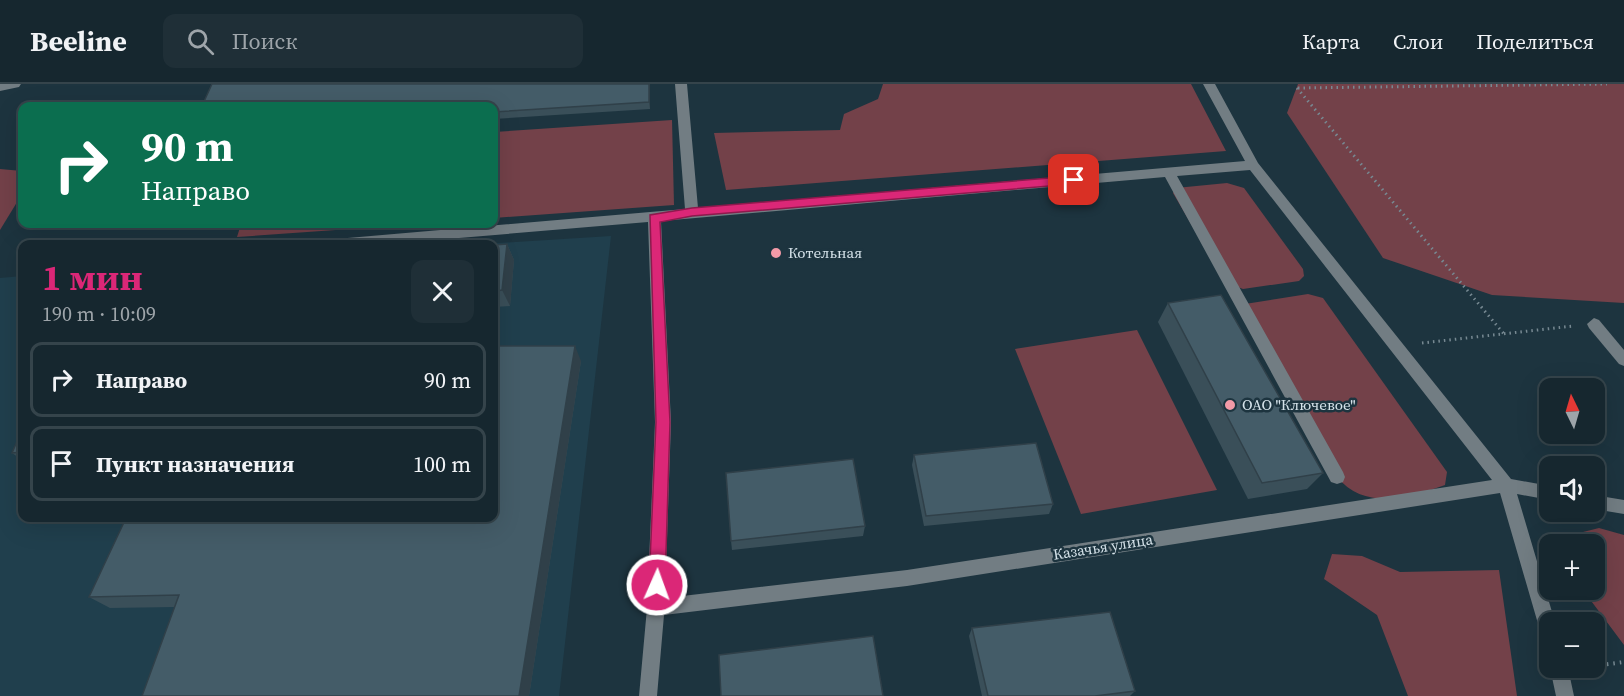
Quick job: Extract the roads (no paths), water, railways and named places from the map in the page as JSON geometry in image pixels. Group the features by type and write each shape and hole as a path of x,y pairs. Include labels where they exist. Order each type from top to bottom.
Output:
{"street":[{"path":"0,87 15,84"},
{"path":"681,84 692,212"},
{"path":"1209,84 1253,165 1506,485 1544,612"},
{"path":"385,240 1253,165"},
{"path":"1169,172 1337,477"},
{"path":"648,696 656,608 663,422 654,218"},
{"path":"1594,324 1624,360"},
{"name":"Казачья улица","path":"656,608 906,578 1506,485 1539,491"},
{"path":"1605,504 1624,507"},
{"path":"1561,678 1565,696"}],"place":[{"name":"Котельная","path":"776,253"},
{"name":"ОАО \"Ключевое\"","path":"1230,405"}]}
